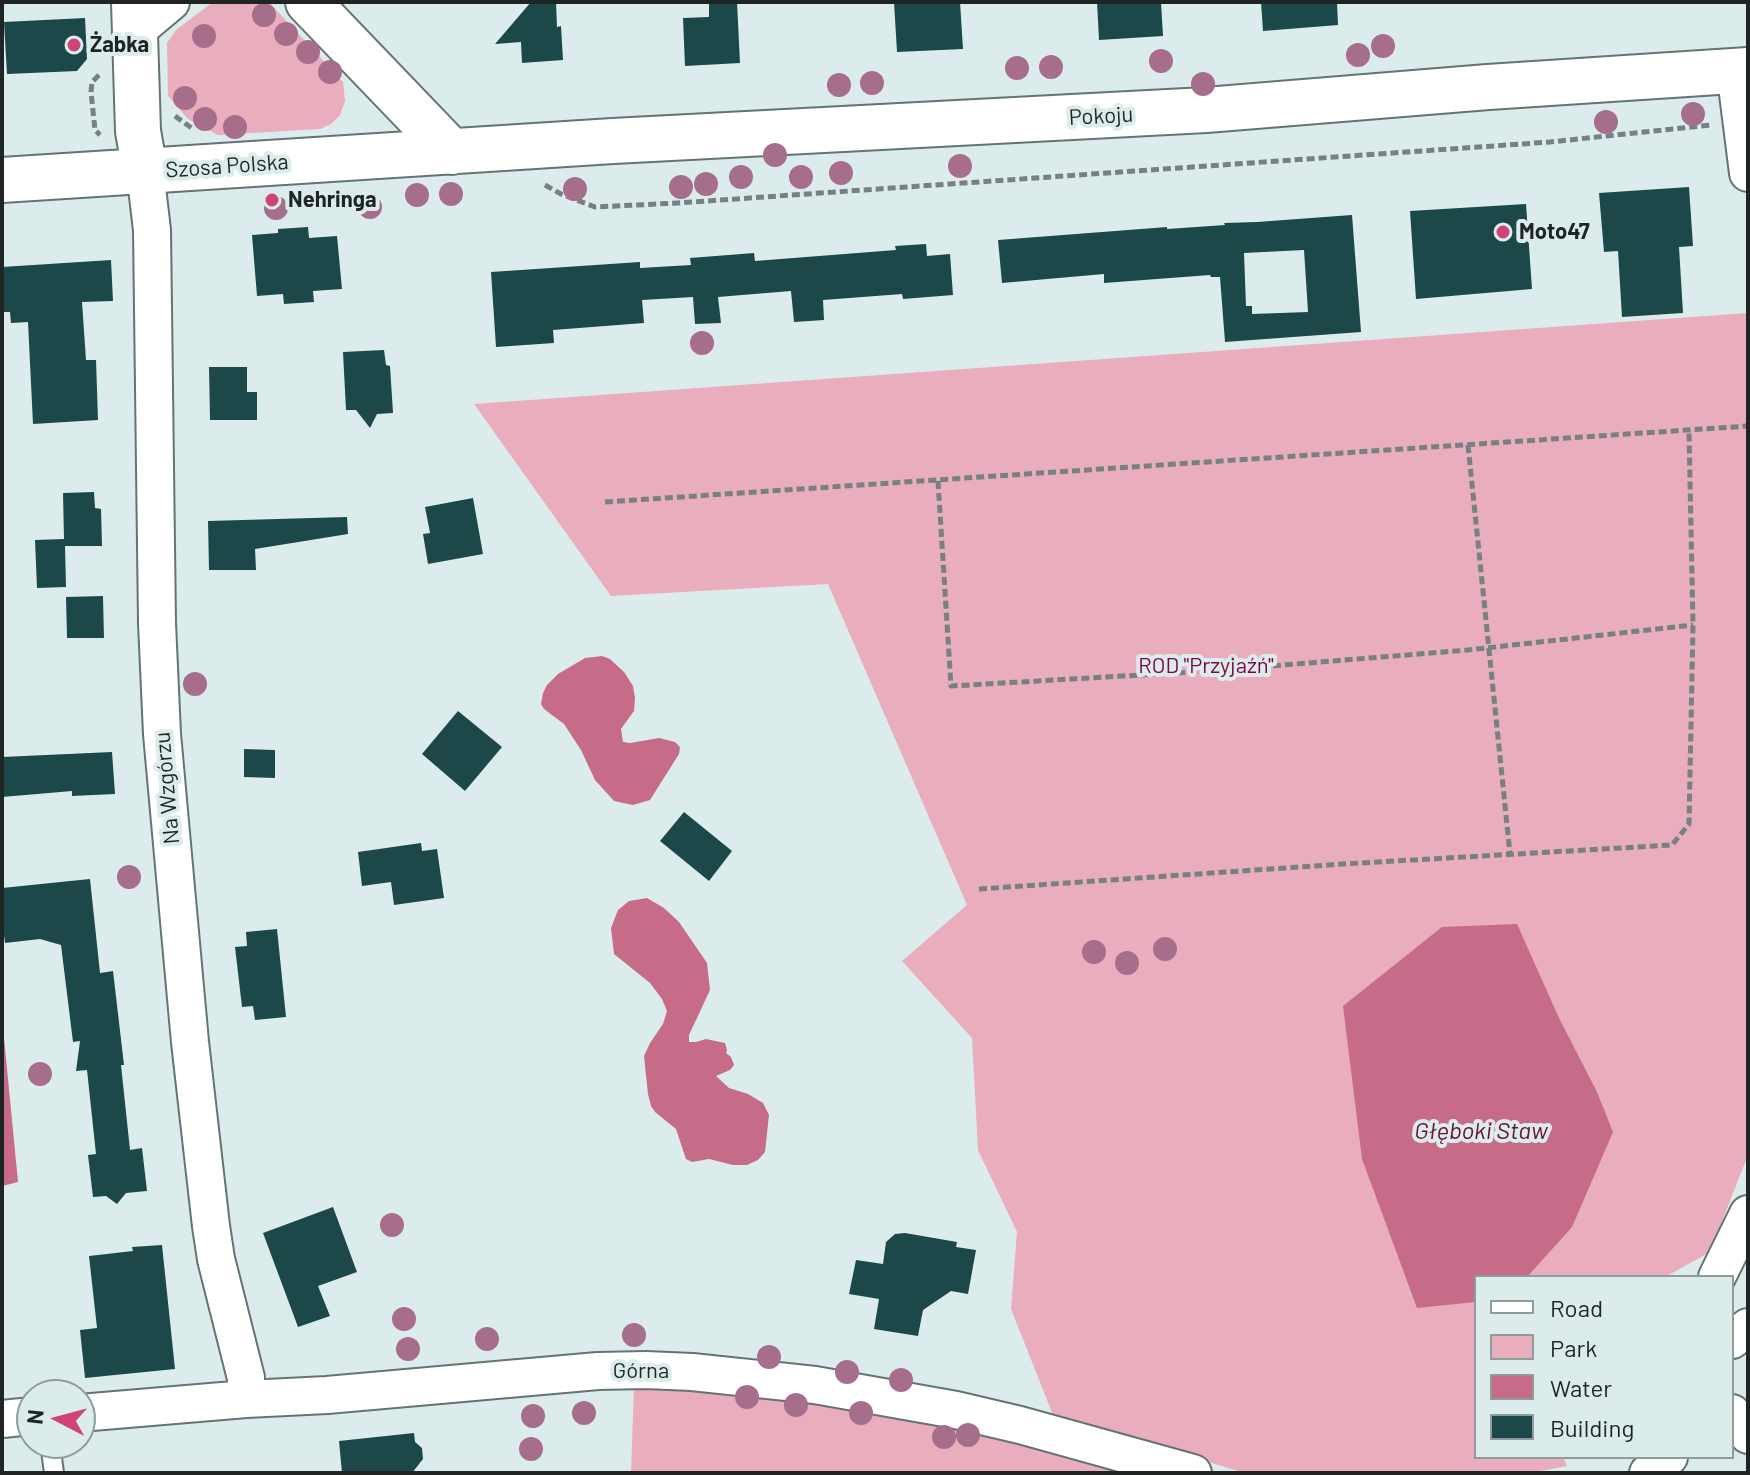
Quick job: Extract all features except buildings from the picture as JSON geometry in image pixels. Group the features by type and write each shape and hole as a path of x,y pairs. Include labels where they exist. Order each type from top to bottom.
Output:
{"street":[{"path":"145,171 138,131 134,18 171,2"},
{"path":"308,2 452,152"},
{"path":"1742,70 1742,122 1748,173"},
{"name":"Pokoju","path":"452,152 1190,111 1742,70"},
{"name":"Szosa Polska","path":"2,180 452,152"},
{"name":"Na Wzgórzu","path":"145,171 152,230 157,623 162,734 190,1042 211,1226 216,1259 246,1378 246,1399"},
{"path":"1718,1275 1748,1214"},
{"name":"Górna","path":"96,1412 585,1372 692,1372 815,1385 956,1410 1193,1473"},
{"path":"1734,1416 1748,1435"},
{"path":"1648,1473 1666,1459"}],"path":[{"path":"92,82 95,130 101,136"},
{"path":"173,114 201,133"},
{"path":"535,179 561,194 595,207 1550,142 1742,122"},
{"path":"605,502 1748,426"},
{"path":"979,889 1672,845 1689,824 1693,625 1689,431"},
{"path":"1468,445 1510,854"},
{"path":"938,481 951,686 1209,671 1489,648 1693,625"}],"green space":[{"path":"213,2 269,2 343,82 345,101 340,115 320,129 218,135 188,119 168,96 167,43 176,30"},
{"name":"ROD \"Przyjaźń\"","path":"1748,313 1748,1155 1710,1252 1669,1275 1474,1275 1474,1459 1564,1459 1567,1466 1530,1473 1245,1473 1053,1415 1011,1309 1017,1232 978,1150 972,1038 902,961 967,905 828,584 611,596 474,404"},
{"path":"634,1386 772,1394 925,1420 1054,1447 1138,1473 631,1473"}],"water":[{"path":"602,656 624,672 633,686 634,711 621,729 623,742 659,738 675,742 680,747 679,754 650,800 633,805 614,801 595,780 564,724 541,704 547,685 558,674 585,658"},
{"path":"647,898 679,922 707,963 710,990 689,1035 689,1042 706,1039 725,1043 726,1053 734,1065 716,1076 729,1088 763,1103 769,1115 765,1152 747,1165 686,1159 676,1129 651,1106 644,1056 667,1011 650,983 614,954 611,928 618,910 629,901"},
{"name":"Głęboki Staw","path":"1517,924 1613,1132 1572,1227 1529,1275 1474,1275 1474,1302 1417,1308 1362,1159 1343,1006 1442,927"},
{"path":"2,1017 18,1182 2,1186"}],"place":[{"name":"Żabka","path":"74,45"},
{"name":"Nehringa","path":"272,200"},
{"name":"Moto47","path":"1503,232"}]}
